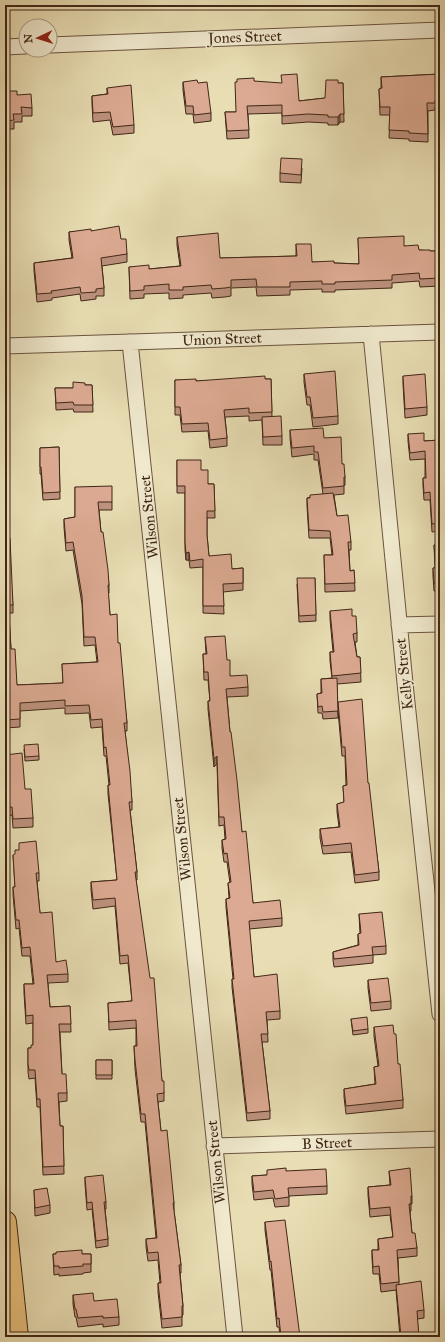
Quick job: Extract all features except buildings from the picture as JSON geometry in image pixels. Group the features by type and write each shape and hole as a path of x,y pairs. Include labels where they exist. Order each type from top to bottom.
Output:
{"main road":[{"path":"5,1222 17,1337"}],"street":[{"name":"Jones Street","path":"58,45 440,30"},
{"path":"5,47 18,46"},
{"name":"Union Street","path":"5,346 440,332"},
{"name":"Kelly Street","path":"371,334 399,625 440,1014"},
{"name":"Wilson Street","path":"130,342 235,1337"},
{"path":"399,625 440,624"},
{"name":"B Street","path":"214,1146 440,1139"}]}
